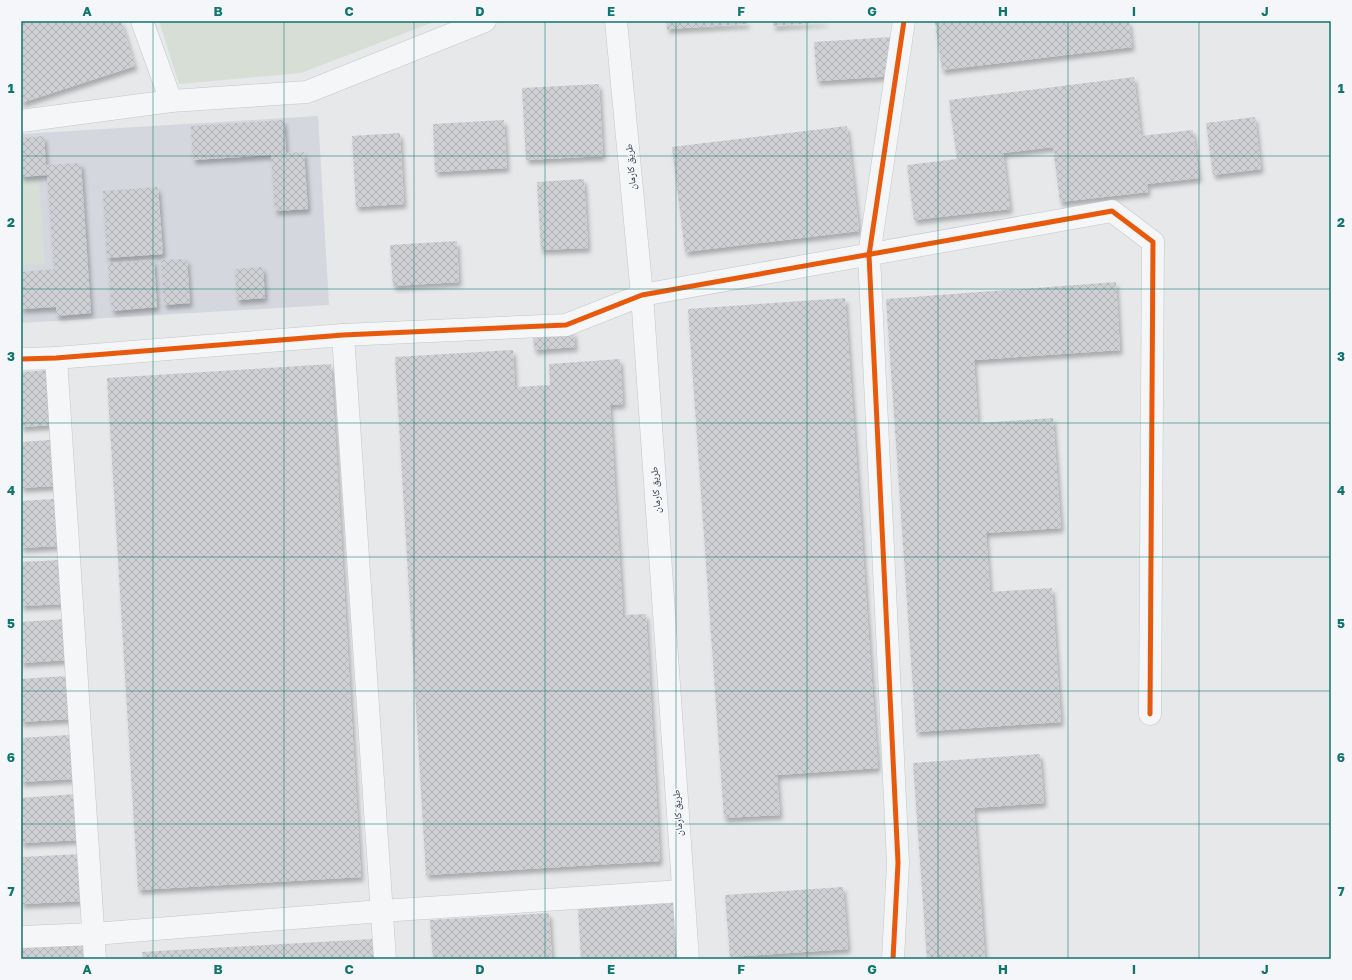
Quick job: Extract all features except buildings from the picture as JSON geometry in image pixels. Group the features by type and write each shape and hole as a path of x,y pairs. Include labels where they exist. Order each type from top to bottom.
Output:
{"street":[{"path":"142,21 170,101"},
{"path":"21,121 170,101 307,92 485,21"},
{"name":"طريق كارمان","path":"616,21 642,295 682,891 688,959"},
{"path":"893,959 898,863 869,255 904,21"},
{"path":"21,359 56,358 343,335 566,325 642,295 1112,211 1153,242 1150,714"},
{"path":"343,335 385,959"},
{"path":"56,358 95,959"},
{"path":"21,937 94,934 382,911 682,891"}],"shaded area":[{"path":"159,21 436,21 301,73 179,84"},
{"path":"318,116 329,305 21,323 21,134"},
{"path":"39,179 45,264 21,265 21,180"}],"cycle path":[{"path":"893,959 898,863 869,255 904,21"},
{"path":"21,359 56,358 343,335 566,325 642,295 1112,211 1153,242 1150,714"}]}
